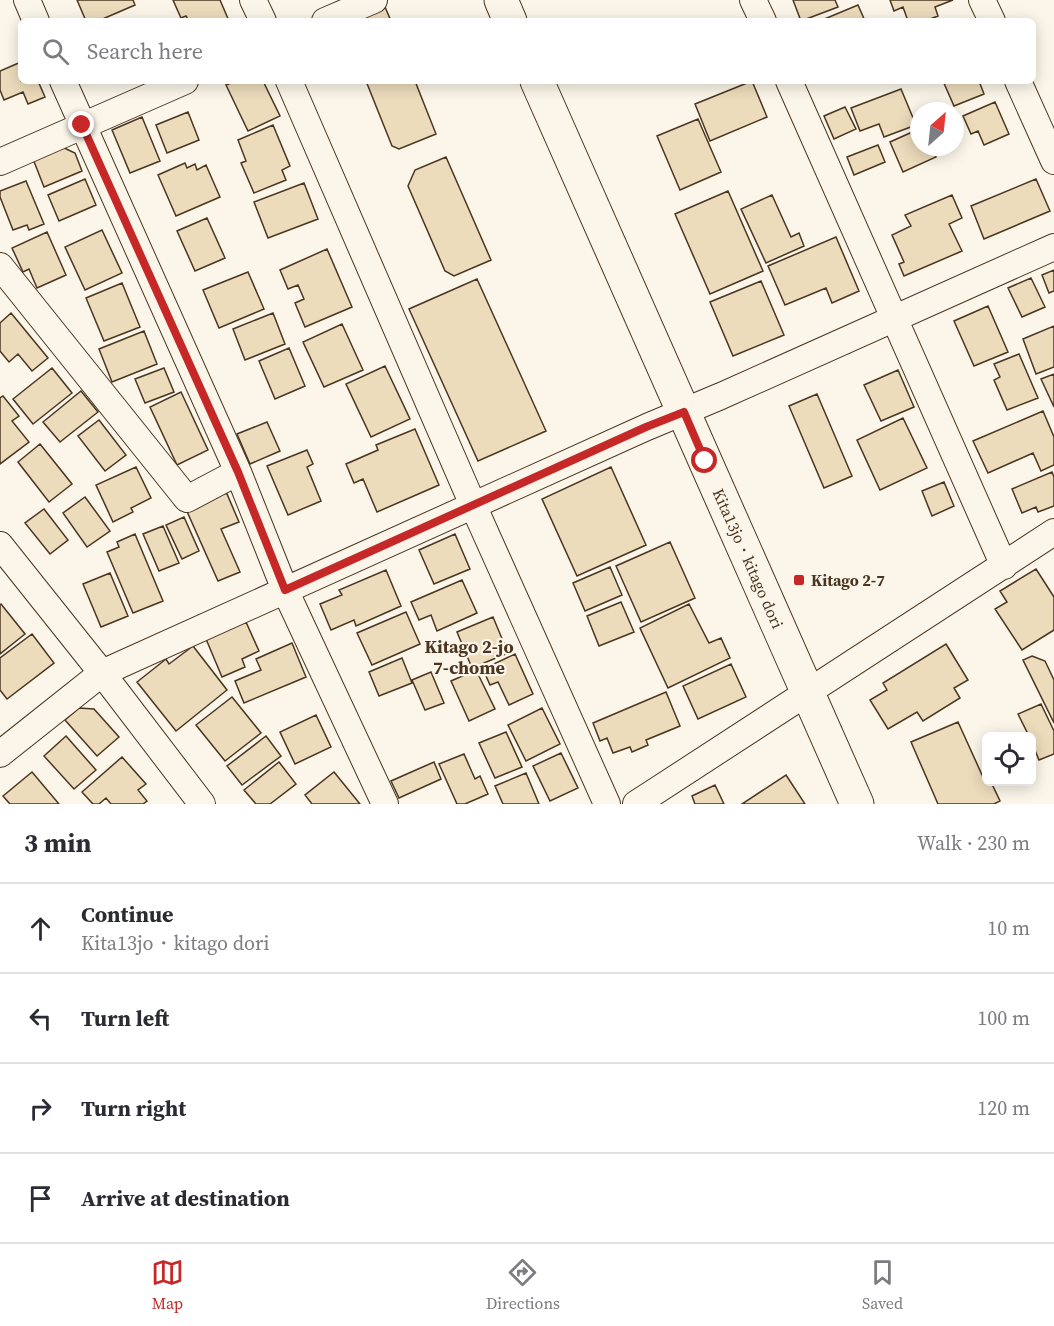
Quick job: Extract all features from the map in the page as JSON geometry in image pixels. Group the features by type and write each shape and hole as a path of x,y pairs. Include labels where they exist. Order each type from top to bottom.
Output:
{"main road":[{"path":"501,0 509,18"},
{"name":"Kita13jo・kitago dori","path":"538,84 857,804"}],"street":[{"path":"27,0 35,18"},
{"path":"253,0 262,18"},
{"path":"332,18 374,0"},
{"path":"753,0 761,18"},
{"path":"982,0 991,18"},
{"path":"64,84 238,472 285,590 385,804"},
{"path":"0,162 178,84"},
{"path":"290,84 473,505 607,804"},
{"path":"790,84 1004,566"},
{"path":"1019,84 1054,162"},
{"path":"0,754 102,673 473,505 1054,247"},
{"path":"0,267 187,499 238,472"},
{"path":"636,804 1054,532"},
{"path":"0,545 202,804"}],"building":[{"path":"77,0 133,0 135,5 105,18 85,18"},
{"path":"173,0 220,0 228,18 187,18 186,16 181,18"},
{"path":"793,0 835,0 838,7 809,18 800,18"},
{"path":"890,0 953,0 935,7 938,16 933,18 907,18 903,7 894,11"},
{"path":"858,5 864,18 827,18"},
{"path":"385,7 390,18 366,18 365,15"},
{"path":"18,63 18,84 39,84 45,97 28,104 23,92 4,100 0,90 0,71"},
{"path":"264,84 280,116 248,131 226,85"},
{"path":"367,84 416,84 436,134 399,149 392,146"},
{"path":"745,84 753,84 767,117 710,141 695,104"},
{"path":"944,84 980,84 984,94 964,102 952,102"},
{"path":"901,89 910,111 910,127 884,137 879,124 860,131 851,108"},
{"path":"995,102 1009,134 984,145 978,131 971,134 964,116"},
{"path":"845,107 856,129 834,139 824,116"},
{"path":"188,112 199,140 167,153 156,125"},
{"path":"142,117 160,161 130,173 112,130"},
{"path":"698,119 721,172 680,190 657,136"},
{"path":"273,125 290,166 282,170 286,180 254,193 241,163 246,161 238,140"},
{"path":"910,133 910,156 936,157 903,172 890,142"},
{"path":"878,145 885,162 854,175 847,157"},
{"path":"62,147 75,153 82,171 44,187 33,159"},
{"path":"446,157 491,260 454,276 445,271 408,186 415,170"},
{"path":"185,163 187,168 195,164 197,170 206,165 220,197 176,216 158,175"},
{"path":"85,179 96,205 59,221 48,195"},
{"path":"1036,179 1050,211 984,239 971,206"},
{"path":"26,181 44,224 29,230 27,225 13,230 0,197 0,191"},
{"path":"304,183 318,219 268,238 254,202"},
{"path":"728,191 763,271 710,294 675,214"},
{"path":"772,195 791,237 799,233 804,246 766,263 741,209"},
{"path":"952,195 962,218 949,224 962,251 904,276 899,264 904,262 892,235 911,226 905,215"},
{"path":"207,218 225,258 195,271 177,231"},
{"path":"102,230 122,273 85,290 65,247"},
{"path":"47,232 66,275 37,288 29,269 23,272 12,248"},
{"path":"836,237 859,291 832,303 826,288 785,305 768,266"},
{"path":"327,249 352,307 305,327 295,303 304,299 298,285 288,289 280,270"},
{"path":"1054,270 1054,291 1049,293 1042,275"},
{"path":"248,272 264,309 219,328 203,290"},
{"path":"1031,278 1045,307 1022,317 1008,288"},
{"path":"477,279 546,431 478,461 409,309"},
{"path":"761,281 784,335 733,356 710,302"},
{"path":"122,283 140,327 104,341 86,298"},
{"path":"988,306 1008,352 974,366 954,321"},
{"path":"11,313 48,358 32,371 18,354 9,362 0,351 0,323"},
{"path":"273,313 285,344 245,360 233,329"},
{"path":"342,324 363,370 324,387 303,342"},
{"path":"1054,326 1054,367 1036,374 1023,339"},
{"path":"144,331 157,364 112,382 99,349"},
{"path":"289,348 305,386 275,399 259,361"},
{"path":"1019,354 1038,398 1007,410 994,380 1000,377 994,364"},
{"path":"385,366 410,419 371,437 346,384"},
{"path":"52,368 72,393 33,424 13,399"},
{"path":"164,368 174,392 145,403 135,379"},
{"path":"898,370 914,407 881,421 864,385"},
{"path":"1054,374 1054,407 1041,379"},
{"path":"81,391 98,412 60,442 43,422"},
{"path":"181,392 208,450 177,465 150,407"},
{"path":"817,394 852,476 824,488 789,406"},
{"path":"3,396 19,416 12,421 29,442 0,464 0,398"},
{"path":"1043,411 1054,437 1054,465 1041,471 1033,453 988,473 973,441"},
{"path":"903,418 927,468 880,490 857,440"},
{"path":"99,420 126,455 105,471 78,436"},
{"path":"267,422 280,451 250,464 237,434"},
{"path":"415,429 439,485 377,512 363,479 354,483 346,464 378,450 376,445"},
{"path":"40,444 72,484 49,502 18,462"},
{"path":"307,450 313,464 307,467 321,501 288,515 267,466"},
{"path":"136,467 151,498 131,508 133,512 113,522 96,485"},
{"path":"611,467 646,545 577,576 542,499"},
{"path":"1052,472 1054,506 1038,512 1036,507 1022,513 1012,489"},
{"path":"944,482 954,506 932,516 922,491"},
{"path":"219,492 227,494 239,522 221,529 240,572 218,581 185,507"},
{"path":"85,497 110,531 87,547 63,513"},
{"path":"44,509 68,540 50,554 25,523"},
{"path":"184,517 199,551 182,559 166,525"},
{"path":"163,526 179,563 159,571 143,534"},
{"path":"135,534 163,601 133,613 107,552 119,547 117,542"},
{"path":"455,534 470,569 434,584 419,550"},
{"path":"670,542 695,598 641,622 616,566"},
{"path":"610,567 622,595 585,611 573,583"},
{"path":"1036,569 1054,597 1054,630 1022,650 995,609 1007,602 1000,591"},
{"path":"386,570 401,606 356,626 354,620 331,630 320,604 342,595 339,590"},
{"path":"110,573 128,616 101,627 83,584"},
{"path":"462,580 477,613 437,631 431,615 419,620 411,602"},
{"path":"621,602 634,632 599,646 587,616"},
{"path":"689,604 709,643 721,638 730,658 668,688 640,628"},
{"path":"0,605 25,634 0,654"},
{"path":"406,612 420,644 372,665 357,633"},
{"path":"493,617 508,653 472,668 457,632"},
{"path":"246,622 259,651 242,659 245,667 222,677 206,639"},
{"path":"32,634 54,663 7,699 0,690 0,658"},
{"path":"292,643 306,677 244,703 235,681 261,670 256,659"},
{"path":"946,644 968,680 954,688 960,698 923,721 917,712 888,729 870,700 887,690 883,683"},
{"path":"193,646 227,690 176,731 137,682 166,659 169,664"},
{"path":"515,654 533,694 509,705 498,682 490,685 483,669"},
{"path":"1032,656 1045,661 1054,680 1054,723 1023,660"},
{"path":"402,658 412,683 379,696 369,672"},
{"path":"731,664 746,697 698,719 683,686"},
{"path":"476,670 495,709 469,721 451,681"},
{"path":"431,672 444,703 425,710 412,680"},
{"path":"666,692 680,726 646,740 648,745 632,752 630,747 613,753 607,738 600,741 593,723"},
{"path":"232,697 261,733 225,761 196,725"},
{"path":"1041,704 1054,731 1054,754 1039,760 1036,753 1036,732 1027,732 1018,714"},
{"path":"79,708 94,709 119,737 97,756 65,720"},
{"path":"542,708 560,744 526,761 508,725"},
{"path":"316,715 331,747 295,764 280,732"},
{"path":"958,722 982,775 982,786 993,786 1000,801 994,804 938,804 911,742"},
{"path":"506,732 522,767 495,778 479,743"},
{"path":"66,736 96,770 74,789 44,756"},
{"path":"266,736 281,756 242,785 227,766"},
{"path":"561,753 578,788 550,801 533,766"},
{"path":"464,754 475,779 480,776 488,794 465,804 457,804 439,764"},
{"path":"122,757 146,784 138,790 147,801 143,804 111,804 106,798 99,804 93,804 82,792"},
{"path":"279,762 296,784 270,804 256,804 244,790"},
{"path":"434,762 441,779 399,798 391,781"},
{"path":"32,772 59,804 10,804 3,796"},
{"path":"334,772 360,804 312,804 305,795"},
{"path":"526,773 539,804 503,804 495,786"},
{"path":"786,775 805,804 742,804"},
{"path":"715,785 724,804 695,804 692,796"}],"place":[{"name":"Kitago 2-7","path":"799,580"}],"district":[{"name":"Kitago 2-jo 7-chome","path":"469,656"}],"route":[{"path":"82,125 238,472 285,590 684,412 705,461"}]}
